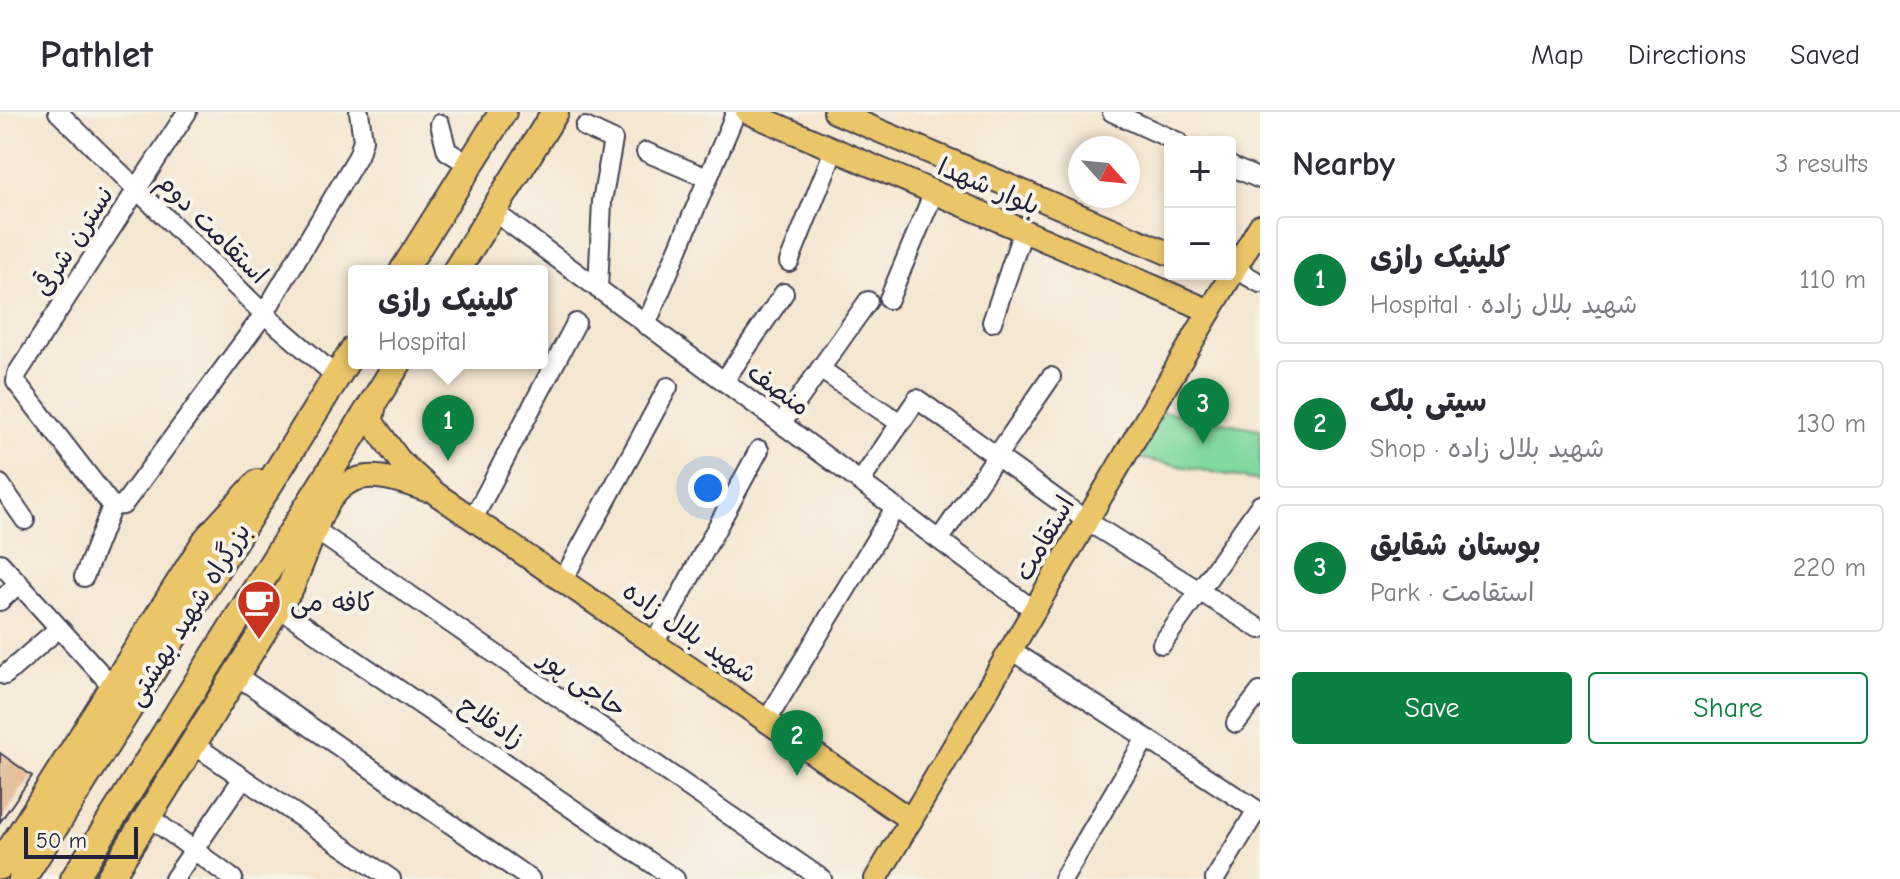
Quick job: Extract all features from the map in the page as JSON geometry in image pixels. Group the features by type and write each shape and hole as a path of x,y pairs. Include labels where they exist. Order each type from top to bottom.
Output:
{"highway":[{"path":"407,265 503,112"},
{"path":"460,265 555,112"},
{"name":"بزرگراه شهید بهشتی","path":"7,871 222,560 348,359"},
{"name":"بزرگراه شهید بهشتی","path":"74,879 394,369"},
{"path":"7,871 113,687 215,528 291,449"},
{"path":"109,879 295,579 344,449"}],"main road":[{"name":"بلوار شهدا","path":"747,112 1210,311"},
{"name":"بلوار شهدا","path":"845,114 1164,251"},
{"name":"استقامت","path":"1236,261 1260,226"},
{"name":"استقامت","path":"876,879 1210,311 1224,280"},
{"name":"شهید بلال زاده","path":"378,395 372,418 374,425 400,461 435,493 564,578 911,820"},
{"name":"شهید بلال زاده","path":"314,529 330,499 345,485 363,476 390,478 435,493"}],"street":[{"name":"استقامت دوم","path":"58,112 264,314 337,377"},
{"path":"138,190 187,112"},
{"path":"84,577 117,506 264,314 358,156 363,140 359,112"},
{"path":"646,325 736,112"},
{"path":"1112,112 1165,136"},
{"path":"440,124 447,151 470,165"},
{"path":"585,127 613,140 602,201 598,289"},
{"path":"789,262 834,150"},
{"path":"646,152 707,178"},
{"path":"1236,169 1260,179"},
{"name":"نسترن شرقی","path":"117,506 16,382 17,374 138,190"},
{"path":"889,299 934,192"},
{"name":"منصف","path":"493,211 1034,610"},
{"path":"992,322 1023,231"},
{"path":"1236,276 1260,283"},
{"path":"724,381 784,293"},
{"path":"782,423 868,301"},
{"path":"473,519 576,323"},
{"path":"820,369 900,423"},
{"path":"939,540 1051,377"},
{"path":"564,578 668,387"},
{"path":"860,482 917,399 1087,521 1260,629"},
{"path":"655,642 759,450"},
{"path":"0,484 25,520"},
{"path":"1162,644 1260,505"},
{"path":"767,720 895,508"},
{"name":"حاجی پور","path":"314,529 822,879"},
{"path":"0,563 113,687"},
{"path":"0,601 19,583"},
{"name":"زادفلاح","path":"278,607 675,879"},
{"path":"5,675 59,628"},
{"path":"1011,650 1257,810 1215,879"},
{"path":"236,675 530,879"},
{"path":"1236,723 1260,692"},
{"path":"1063,879 1146,738"},
{"path":"193,744 391,879"},
{"path":"174,879 243,778"},
{"path":"148,816 233,879"}],"green space":[{"path":"1161,411 1260,429 1260,481 1138,458"}],"building":[{"path":"0,753 32,776 0,822"}],"place":[{"name":"بوستان شقایق","path":"1203,444"},
{"name":"کلینیک رازی","path":"448,461"},
{"name":"کافه می","path":"259,641"},
{"name":"سیتی بلک","path":"797,776"}]}
